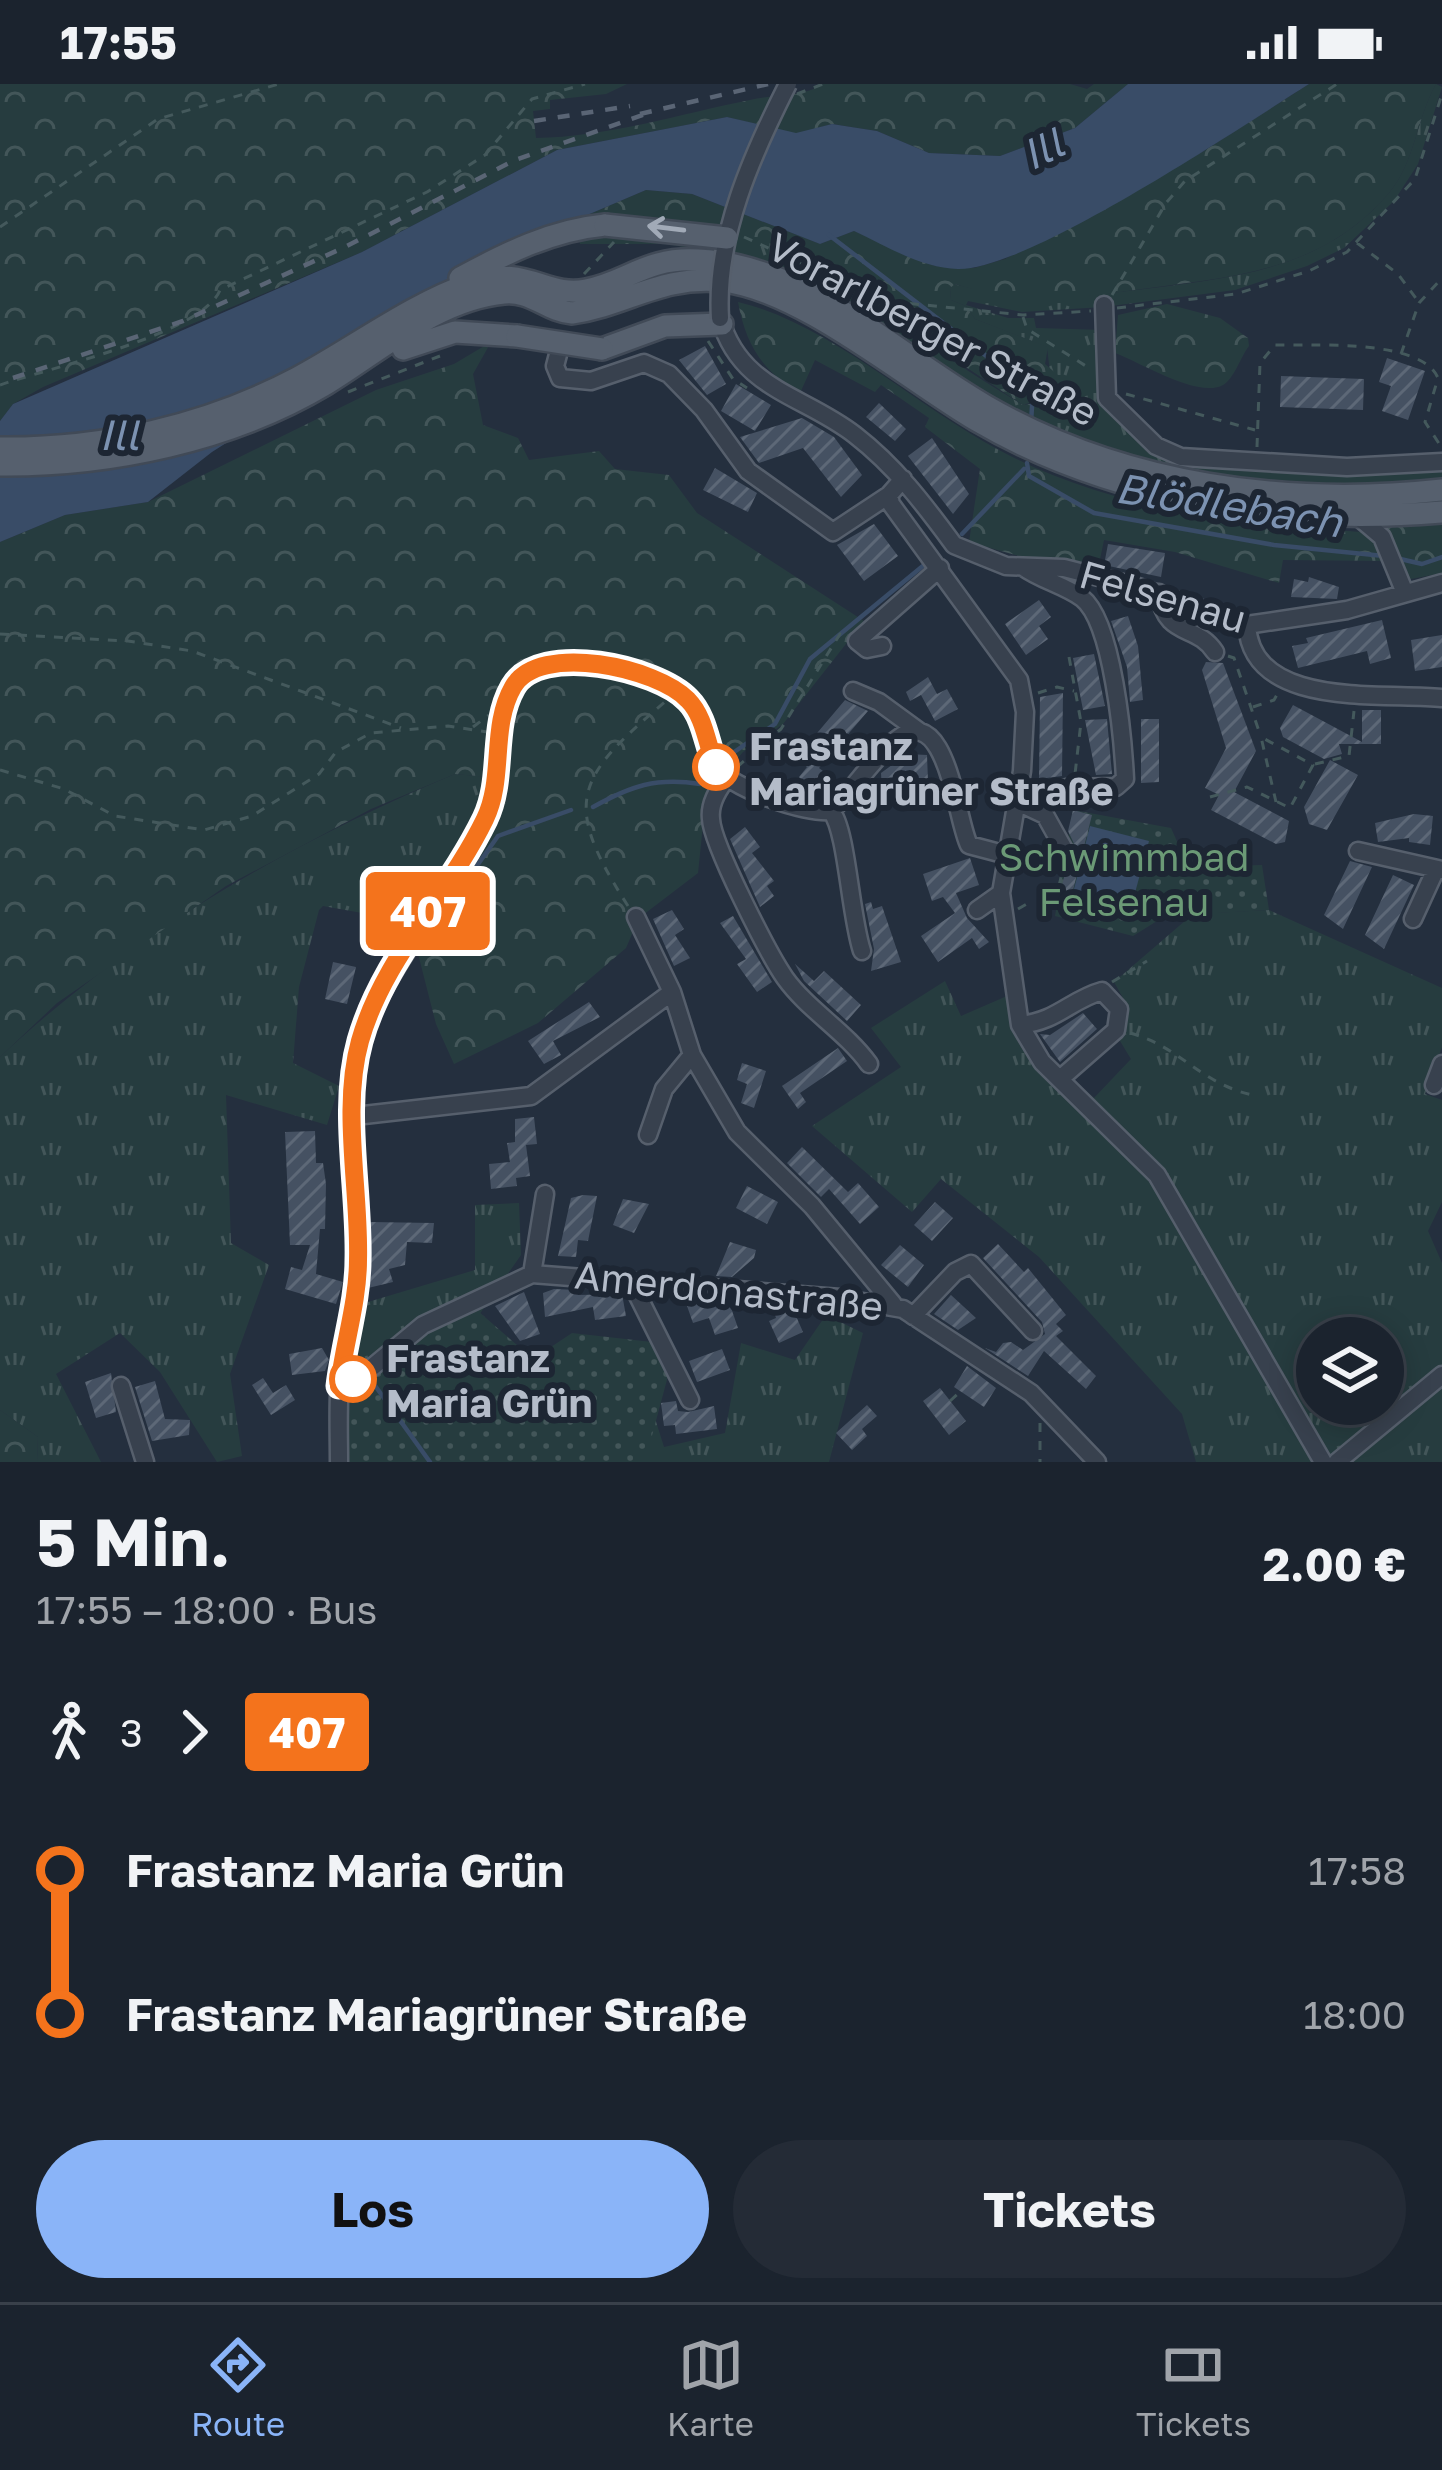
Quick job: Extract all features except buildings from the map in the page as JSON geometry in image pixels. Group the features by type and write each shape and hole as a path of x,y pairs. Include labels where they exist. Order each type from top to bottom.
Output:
{"main road":[{"path":"430,302 445,286 508,252 581,227 634,225 727,238"},
{"name":"Vorarlberger Straße","path":"383,353 478,298 512,292 555,296 596,288 657,262 730,264 820,302 983,404 1099,458 1178,479 1283,493 1376,496 1442,490"},
{"name":"Vorarlberger Straße","path":"0,448 86,444 211,415 296,378 472,283 519,275 555,296"},
{"name":"Vorarlberger Straße","path":"584,311 654,285 726,280 813,317 974,419 1091,473 1196,501 1355,515 1442,512"},
{"path":"561,343 596,288"},
{"path":"555,296 584,311"},
{"path":"555,296 561,343"},
{"path":"0,465 96,460 166,447 326,384 383,353 442,334 517,336 602,349 680,323 721,321"}],"street":[{"path":"721,321 727,238 749,170 788,84"},
{"path":"1104,305 1111,404 1164,451 1204,461 1437,463"},
{"name":"Felsenau","path":"721,321 748,371 850,431 903,478 954,545 969,554 1022,566 1064,568 1159,593 1247,625 1347,610 1402,586 1442,583"},
{"path":"561,343 555,366 560,378 591,381 644,363 669,374 726,433 748,471 832,532 889,496 903,478"},
{"path":"889,496 1019,680 1017,802 1001,893 1020,1025 1042,1062 1157,1175 1323,1462"},
{"path":"1355,515 1385,542 1402,586"},
{"name":"Felsenau","path":"1022,566 1085,600 1096,617 1123,733 1126,779 1116,787 1071,788"},
{"path":"882,646 867,649 857,640 940,568"},
{"path":"1159,593 1162,613 1170,622 1208,642 1215,652"},
{"path":"1247,625 1255,654 1284,681 1311,691 1442,698"},
{"path":"339,1462 339,1386 358,1264 355,1116 360,1041 388,979 487,816 499,778 500,735 512,689 543,666 590,663 639,674 677,692 697,712 716,767 728,777 811,813 831,811 896,740 920,732"},
{"path":"853,691 879,702 938,741 969,845 1007,855"},
{"path":"728,777 716,793 710,818 719,849 784,977 846,1032 869,1064"},
{"path":"1017,802 1045,815 1063,858"},
{"path":"831,811 844,832 847,894 862,951"},
{"path":"1358,851 1439,869 1413,919"},
{"path":"977,910 1001,893"},
{"path":"636,917 672,992 692,1055 737,1132 812,1205 893,1304"},
{"path":"1020,1025 1048,1022 1102,991 1119,1009 1116,1030 1060,1079"},
{"path":"355,1116 531,1096 672,992"},
{"path":"648,1135 664,1089 692,1055"},
{"path":"1434,1085 1442,1064"},
{"path":"532,1274 545,1194"},
{"path":"913,1316 956,1271 971,1264 1033,1330"},
{"name":"Amerdonastraße","path":"339,1386 370,1370 423,1325 532,1274 893,1304 1031,1393 1086,1457"},
{"path":"631,1282 690,1400"},
{"path":"1337,1462 1442,1375"},
{"path":"121,1386 145,1462"}],"path":[{"path":"0,227 158,119 279,84"},
{"path":"0,386 86,361 175,326 212,302 220,290 427,192 484,155 532,99 585,84"},
{"path":"1104,305 1166,203 1185,181 1337,84"},
{"path":"885,301 1023,315 1077,314 1104,305 1236,294 1310,271 1357,243 1415,179 1442,94"},
{"path":"1357,243 1398,274 1419,303"},
{"path":"1400,355 1419,303 1442,278"},
{"path":"1023,315 1027,329 1106,384 1137,399 1257,430"},
{"path":"694,332 710,343 729,374"},
{"path":"1257,461 1260,363 1268,348 1363,346 1435,370 1439,383 1425,422 1442,448"},
{"path":"358,387 459,350"},
{"path":"0,634 128,640 192,651 403,728"},
{"path":"728,777 781,729 834,650 839,634 844,640"},
{"path":"1215,652 1234,658 1261,737 1276,802"},
{"path":"1069,657 1081,722 1071,788"},
{"path":"1251,707 1274,700 1284,681"},
{"path":"1022,698 1044,688 1076,692"},
{"path":"636,917 589,841 583,816 587,794 608,754 677,692"},
{"path":"1261,737 1313,765 1349,756 1355,693"},
{"path":"0,770 64,788 116,816 204,830 252,816 371,733 471,728 500,735"},
{"path":"1210,797 1247,787 1290,808 1313,765"},
{"path":"1034,863 1063,858 1059,886"},
{"path":"1102,991 1147,962"},
{"path":"1116,1030 1171,1048 1217,1084 1258,1096"},
{"path":"950,1401 961,1391"},
{"path":"1036,1409 1041,1419 1040,1462"}],"green space":[{"path":"0,84 627,84 606,94 550,100 550,109 533,111 536,138 616,129 797,94 823,84 1070,84 1087,89 1094,84 1128,84 1075,128 1000,156 929,153 877,131 832,124 796,134 727,117 557,150 362,252 43,387 13,404 0,421"},
{"path":"1309,84 1436,84 1398,181 1362,220 1332,241 1268,268 1104,294 1041,298 999,295 955,284 950,288 951,300 966,306 975,319 1048,347 1045,364 1071,386 1069,399 1048,397 1023,405 880,310 833,270 782,246 666,221 578,219 646,190 692,194 820,244 854,231 935,266 974,268 1005,259 1202,152"},
{"path":"1436,84 1442,87 1418,164 1394,201 1344,248 1307,266 1235,290 1103,307 1022,312 968,301 966,305 1008,318 1034,318 1036,328 1103,330 1100,392 1154,449 1442,468 1442,481 1358,485 1231,479 1119,455 1040,424 738,257 667,244 580,244 578,219 642,218 739,232 834,271 913,334 1023,405 1064,399 1071,386 1050,372 1047,347 975,319 966,306 951,300 954,284 1019,295 1084,296 1235,276 1302,256 1362,220 1389,193 1404,168"},
{"path":"738,302 805,328 968,432 1042,470 1085,487 1175,510 1361,532 1373,536 1386,561 1283,560 1279,583 1175,552 1104,540 1099,564 1022,557 969,542 980,469 925,427 929,418 881,385 875,392 815,360 800,393 787,385 758,355"},
{"path":"1167,304 1220,318 1248,338 1249,346 1223,385 1184,383 1115,353 1118,315"},
{"path":"491,342 473,374 483,425 518,438 529,460 599,451 615,469 669,475 697,513 864,621 783,724 743,752 706,795 698,873 639,918 626,948 538,1023 454,1064 436,1024 413,934 471,845 498,778 455,774 371,809 226,886 57,1003 0,1057 0,542 65,515 148,502 376,390 454,364"},
{"path":"1375,523 1442,524 1442,573 1406,580"},
{"path":"455,774 499,778 487,816 413,934 379,916 323,906 319,910 299,987 293,1063 339,1086 327,1125 226,1095 231,1243 269,1265 230,1374 242,1456 217,1462 160,1372 120,1333 56,1374 101,1462 37,1462 38,1437 0,1410 0,1057 103,971 215,895 333,830"},
{"name":"Schwimmbad Felsenau","path":"1073,810 1171,828 1180,848 1200,867 1262,865 1269,910 1165,916 1133,936 1055,916"},
{"path":"1269,910 1442,988 1442,1047 1425,1094 1442,1100 1442,1202 1428,1231 1442,1263 1442,1462 1196,1462 1182,1414 1039,1257 941,1179 912,1212 812,1126 901,1067 871,1028 945,981 961,1016 1021,990 1039,1048 1094,1098 1131,1059 1120,1041 1127,1005 1114,982 1193,914"},
{"path":"519,1203 521,1255 479,1315 521,1376 636,1358 664,1447 725,1433 741,1343 795,1360 826,1315 863,1333 829,1462 344,1462 351,1348 368,1302 475,1270 475,1205"},
{"path":"470,1304 533,1359 572,1333 652,1342 668,1376 650,1443 638,1462 346,1462 346,1402 352,1390 422,1330"},
{"path":"0,1410 38,1437 37,1462 0,1462"}],"water":[{"name":"Ill","path":"1128,84 1309,84 1082,222 1033,247 958,269 917,260 854,231 820,244 692,194 646,190 578,219 212,452 148,502 65,515 0,542 0,421 13,404 362,252 557,150 727,117 796,133 832,124 877,131 929,153 1000,156 1075,128"},
{"name":"Schwimmbad Felsenau","path":"1090,826 1149,841 1132,904 1074,889"}],"waterway":[{"name":"Blödlebach","path":"829,235 1033,392 1031,422"},
{"name":"Blödlebach","path":"1027,463 1029,476 1094,513 1274,545 1384,556"},
{"path":"962,534 1024,469"},
{"name":"Blödlebach","path":"1396,558 1422,564 1442,557"},
{"path":"724,759 775,724 810,659 924,565"},
{"path":"593,807 644,785 700,784 709,778"},
{"path":"435,925 498,836 571,810"},
{"path":"376,1387 430,1462"}],"railway":[{"path":"640,114 768,84"},
{"path":"534,121 630,106"},
{"path":"13,378 183,321 345,247 515,160 654,111"}],"bus line":[{"name":"407","path":"353,1379 339,1386 358,1264 355,1079 360,1041 413,934 487,816 499,778 500,735 512,689 532,670 559,663 590,663 639,674 688,700 697,712 716,767"}],"place":[{"name":"Frastanz Mariagrüner Straße","path":"716,767"},
{"name":"Frastanz Maria Grün","path":"353,1379"}]}
